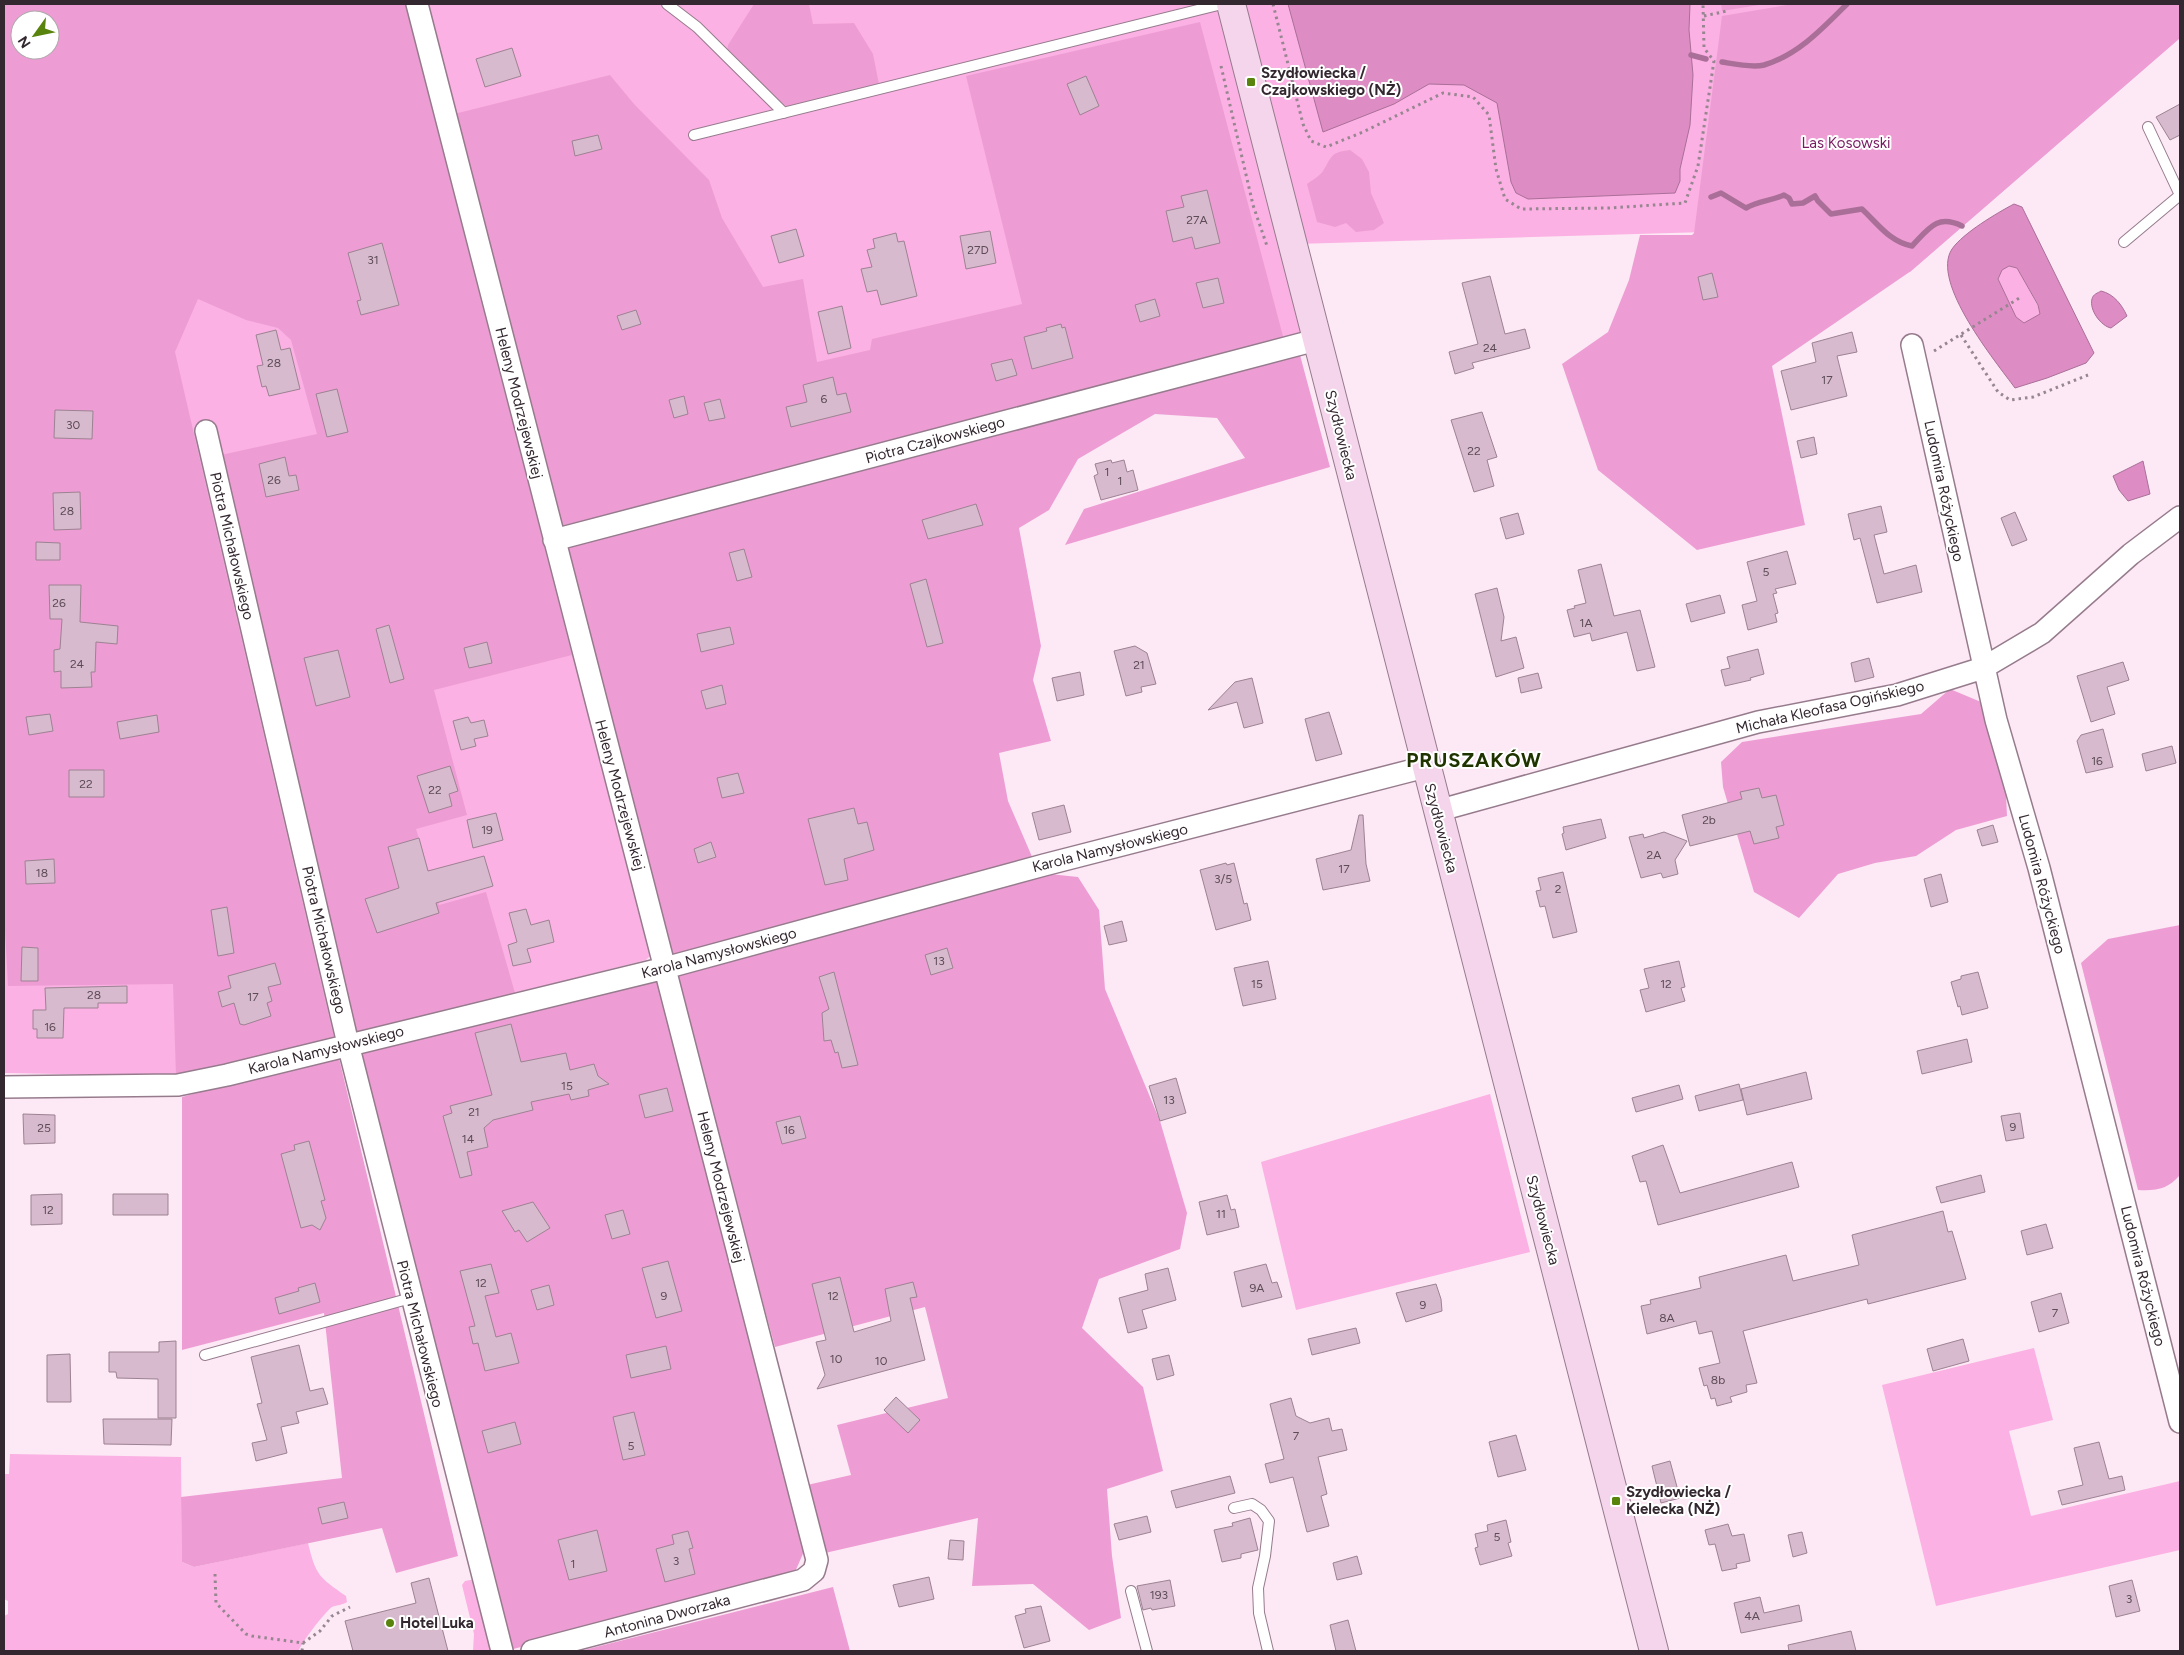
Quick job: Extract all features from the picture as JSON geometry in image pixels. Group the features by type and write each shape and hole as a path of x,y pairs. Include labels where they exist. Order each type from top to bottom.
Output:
{"street":[{"name":"Heleny Modrzejewskiej","path":"417,4 818,1560 814,1571 803,1580"},
{"name":"Szydłowiecka","path":"1231,4 1425,767 1654,1651"},
{"name":"Piotra Czajkowskiego","path":"554,540 1316,340"},
{"name":"Ludomira Różyckiego","path":"1914,354 1983,668 1996,720 2039,868 2180,1422"},
{"name":"Piotra Michałowskiego","path":"206,431 348,1044 502,1651"},
{"name":"Michała Kleofasa Ogińskiego","path":"1437,811 1758,722 1897,695 1983,668 2042,633 2131,554 2180,517"},
{"name":"Karola Namysłowskiego","path":"4,1087 178,1084 227,1075 665,968 1044,865 1425,767"},
{"name":"Antonina Dworzaka","path":"532,1651 803,1580"}],"lane":[{"path":"667,4 697,26 784,113"},
{"path":"694,135 1222,4"},
{"path":"2124,242 2180,195 2148,127"},
{"path":"205,1355 411,1298"},
{"path":"1234,1508 1252,1504 1261,1510 1269,1521 1265,1556 1258,1588 1259,1613 1268,1651"},
{"path":"1131,1591 1147,1651"}],"path":[{"path":"1273,4 1303,124 1310,140 1326,147 1363,132 1442,92 1473,97 1489,115 1496,169 1505,199 1521,209 1609,208 1685,203 1698,166 1714,61 1704,48 1703,4"},
{"path":"1704,16 1727,11"},
{"path":"1914,354 1961,335 2021,297"},
{"path":"1961,335 1994,386 2010,400 2033,397 2088,375"},
{"path":"215,1574 216,1603 246,1634 261,1638 303,1643 320,1631 332,1616 350,1607"},
{"path":"302,1651 303,1643"}],"green space":[{"path":"4,4 2180,4 2180,38 1910,272 1840,232 1706,232 1296,244 1320,334 559,530 654,952 646,960 357,1034 176,1076 4,1073"},
{"path":"4,4 405,4 572,655 434,690 467,815 416,829 439,905 486,892 515,993 357,1034 221,455 317,434 291,340 278,328 246,320 198,299 175,352 334,1038 189,1077 176,1076 173,984 8,986 4,912"},
{"path":"754,4 809,4 813,24 854,23 873,54 879,84 787,107 727,54 728,45"},
{"path":"1721,4 1765,4 1722,11"},
{"name":"Las Kosowski","path":"1793,4 2180,4 2180,38 1911,271 1772,366 1805,525 1697,550 1598,470 1562,364 1608,332 1629,280 1640,235 1692,235 1694,233 1722,16"},
{"path":"1200,22 1284,340 559,530 454,114 610,75 634,104 709,180 722,218 763,287 803,279 817,362 870,350 872,339 1022,304 966,76"},
{"path":"1350,150 1362,159 1369,172 1371,193 1384,223 1374,230 1356,232 1346,223 1335,227 1317,222 1307,184 1322,173 1332,156 1339,152"},
{"path":"2009,266 2017,268 2038,306 2040,314 2036,318 2024,323 2016,317 1998,279 2002,270"},
{"path":"1300,355 1330,467 1065,545 1084,509 1245,458 1217,418 1155,414 1078,459 1049,510 1019,528 1041,646 1033,680 1051,741 999,753 1008,801 1033,859 671,958 563,547"},
{"path":"1950,689 1981,702 2006,795 2007,816 1956,830 1916,856 1875,863 1838,874 1799,918 1754,892 1723,787 1721,762 1742,742 1921,714"},
{"path":"1040,873 1078,877 1099,910 1105,989 1160,1121 1187,1213 1180,1249 1099,1279 1082,1328 1143,1387 1163,1471 1107,1489 1112,1556 1121,1618 1089,1630 1033,1584 972,1586 978,1518 825,1553 807,1485 851,1475 837,1425 948,1398 925,1307 775,1347 674,972"},
{"path":"2180,925 2180,1175 2176,1180 2162,1188 2138,1190 2081,963 2108,939"},
{"path":"656,977 805,1549 795,1572 506,1651 360,1049"},
{"path":"338,1054 458,1556 396,1573 382,1528 194,1567 182,1562 181,1497 342,1478 324,1313 182,1350 182,1097"},
{"path":"1490,1094 1530,1252 1296,1310 1261,1162"},
{"path":"2034,1348 2053,1420 2009,1431 2031,1516 2180,1481 2180,1550 1936,1606 1882,1385"},
{"path":"10,1454 181,1457 182,1562 194,1567 308,1543 316,1569 324,1580 346,1596 347,1602 332,1607 329,1610 308,1635 299,1651 4,1651 4,1616 8,1614 8,1601 4,1599 4,1474 9,1474"},
{"path":"476,1579 495,1651 473,1651 474,1634 462,1585 465,1581"},
{"path":"833,1587 850,1651 580,1651"}],"shaded area":[{"path":"1288,4 1690,4 1689,30 1693,75 1690,125 1680,169 1680,181 1675,193 1528,199 1516,193 1511,182 1497,103 1464,85 1429,84 1394,104 1323,132"},
{"path":"2014,204 2022,207 2094,353 2086,363 2015,388 1981,341 1957,301 1950,281 1948,263 1952,249 1964,236","holes":["2009,266 2017,268 2038,305 2040,314 2024,323 2016,317 1998,279 2002,270"]},
{"path":"2101,291 2106,292 2117,300 2127,316 2111,328 2100,321 2092,308 2094,295"},
{"path":"2143,461 2150,494 2128,501 2119,490 2113,476"}],"building":[{"path":"512,48 521,76 485,87 476,59"},
{"path":"1086,76 1099,106 1080,115 1067,84"},
{"path":"2180,104 2180,135 2170,140 2156,117"},
{"path":"598,135 602,149 575,156 572,141"},
{"path":"1207,190 1220,243 1195,249 1192,237 1173,242 1166,211 1184,207 1181,196"},
{"path":"796,229 804,256 779,263 771,236"},
{"path":"990,231 996,263 966,269 960,236"},
{"path":"896,233 898,242 904,241 917,296 881,305 877,290 867,292 861,269 872,267 867,250 875,248 873,239"},
{"path":"382,243 399,305 361,315 357,301 361,300 348,253"},
{"path":"1712,273 1718,297 1703,300 1698,277"},
{"path":"1490,276 1505,334 1525,329 1530,348 1472,363 1474,368 1455,374 1449,352 1478,344 1462,283"},
{"path":"1218,278 1224,303 1203,308 1196,283"},
{"path":"1155,299 1160,316 1140,322 1135,305"},
{"path":"842,306 851,348 828,354 818,312"},
{"path":"636,310 641,324 622,330 617,316"},
{"path":"1061,324 1062,328 1065,327 1073,358 1032,369 1024,337 1047,331 1046,328"},
{"path":"276,330 281,350 290,348 300,389 269,396 266,386 262,387 257,366 263,365 256,335"},
{"path":"1852,332 1857,352 1837,356 1847,396 1791,410 1781,371 1816,362 1812,343"},
{"path":"1012,359 1017,375 996,381 991,364"},
{"path":"833,377 837,395 846,393 851,412 791,427 786,407 807,402 803,385"},
{"path":"337,389 348,432 327,437 316,394"},
{"path":"684,396 688,414 674,418 669,400"},
{"path":"720,399 725,418 709,421 704,403"},
{"path":"55,410 93,411 92,439 54,438"},
{"path":"1482,412 1497,457 1487,460 1494,486 1474,492 1451,420"},
{"path":"1814,437 1817,454 1801,458 1797,441"},
{"path":"285,457 289,476 296,475 299,490 266,497 259,464"},
{"path":"1111,460 1112,463 1124,460 1127,472 1133,470 1138,490 1101,500 1094,476 1098,474 1095,464"},
{"path":"80,492 81,529 54,530 53,493"},
{"path":"976,504 983,525 928,539 922,520"},
{"path":"1881,506 1887,532 1874,535 1884,574 1916,565 1922,592 1877,603 1860,538 1854,540 1848,514"},
{"path":"2015,512 2027,540 2012,546 2001,518"},
{"path":"1518,513 1524,534 1506,539 1500,518"},
{"path":"36,542 60,543 60,560 36,560"},
{"path":"744,549 752,577 737,581 729,553"},
{"path":"1787,551 1796,584 1775,589 1777,593 1773,594 1778,613 1775,614 1777,622 1748,630 1742,605 1757,601 1747,562"},
{"path":"1601,564 1614,616 1640,610 1655,667 1637,671 1627,632 1592,641 1590,633 1574,637 1567,610 1586,603 1578,570"},
{"path":"926,579 943,643 927,647 910,584"},
{"path":"49,585 81,585 80,622 118,626 117,644 96,642 95,672 91,672 92,687 61,688 61,671 54,672 54,650 60,649 62,619 50,619"},
{"path":"1497,588 1504,617 1501,641 1516,637 1524,668 1496,677 1475,594"},
{"path":"1720,595 1725,613 1691,622 1686,604"},
{"path":"389,625 404,679 390,683 376,629"},
{"path":"730,627 734,644 701,652 697,634"},
{"path":"487,642 492,663 469,668 464,648"},
{"path":"1135,646 1147,653 1156,684 1141,687 1142,692 1126,696 1114,651"},
{"path":"1758,649 1764,674 1750,678 1751,680 1725,686 1721,670 1730,668 1727,657"},
{"path":"338,650 350,697 316,706 304,658"},
{"path":"1869,658 1874,677 1855,682 1851,663"},
{"path":"2123,662 2129,680 2107,687 2115,714 2091,722 2077,676"},
{"path":"1080,672 1084,695 1057,701 1052,678"},
{"path":"1538,673 1542,688 1521,693 1518,678"},
{"path":"1252,678 1263,723 1244,728 1237,702 1208,710 1235,682"},
{"path":"722,685 726,704 706,709 701,691"},
{"path":"1329,712 1342,754 1316,761 1305,719"},
{"path":"50,714 53,731 29,735 26,717"},
{"path":"157,715 159,732 120,739 117,722"},
{"path":"468,717 471,723 484,720 488,736 474,739 476,746 461,750 453,721"},
{"path":"2103,729 2113,767 2086,773 2077,741 2081,735"},
{"path":"2172,746 2176,763 2146,771 2142,754"},
{"path":"450,766 458,791 449,794 452,806 429,813 417,776"},
{"path":"69,770 104,770 104,797 69,797"},
{"path":"738,773 744,793 722,798 717,778"},
{"path":"1759,788 1762,798 1776,795 1784,825 1776,827 1779,838 1754,844 1750,831 1690,846 1682,815 1742,799 1740,792"},
{"path":"1064,805 1071,832 1039,840 1032,813"},
{"path":"854,808 858,824 867,822 874,850 844,859 848,880 825,885 808,819"},
{"path":"496,813 503,840 473,848 467,820"},
{"path":"1359,815 1363,815 1366,864 1370,881 1323,890 1316,859 1351,850"},
{"path":"1601,819 1606,838 1566,850 1562,834 1564,833 1563,827"},
{"path":"1993,825 1998,842 1982,846 1977,830"},
{"path":"1664,832 1687,841 1675,860 1678,874 1663,878 1661,873 1641,878 1629,837 1643,834 1644,838"},
{"path":"419,838 428,871 484,856 493,886 436,903 439,913 377,933 365,899 399,888 388,847"},
{"path":"711,842 716,857 698,863 694,849"},
{"path":"54,859 55,883 26,884 25,861"},
{"path":"1226,863 1227,865 1234,863 1244,904 1247,903 1251,920 1216,930 1200,870"},
{"path":"1563,872 1577,932 1553,938 1545,906 1540,907 1536,891 1541,890 1538,878"},
{"path":"1941,874 1948,902 1931,907 1924,879"},
{"path":"227,907 234,953 218,956 211,910"},
{"path":"526,909 531,925 549,920 554,942 527,949 531,962 513,966 508,945 517,942 509,913"},
{"path":"1122,921 1127,941 1109,945 1104,926"},
{"path":"22,947 38,948 38,981 21,981"},
{"path":"947,948 953,968 931,975 925,955"},
{"path":"1268,961 1276,999 1243,1006 1234,968"},
{"path":"1679,961 1685,987 1681,988 1685,1001 1646,1012 1640,990 1649,988 1644,969"},
{"path":"275,963 281,984 268,987 272,1001 267,1003 271,1016 244,1025 240,1024 234,1003 222,1007 218,992 231,988 228,976"},
{"path":"834,972 858,1065 842,1068 838,1052 835,1053 831,1040 824,1041 822,1013 829,1009 819,977"},
{"path":"1978,972 1988,1008 1962,1015 1951,982 1961,979 1961,976"},
{"path":"127,986 127,1003 98,1003 98,1008 64,1008 63,1038 37,1038 37,1029 33,1029 33,1010 46,1010 45,988"},
{"path":"511,1024 521,1062 566,1053 570,1070 594,1064 598,1076 609,1084 588,1090 589,1096 571,1100 569,1094 531,1102 533,1110 493,1120 484,1128 488,1147 467,1152 472,1175 460,1178 443,1116 452,1113 450,1106 492,1095 475,1033"},
{"path":"1967,1039 1972,1062 1922,1074 1917,1051"},
{"path":"1806,1072 1812,1099 1747,1115 1741,1089"},
{"path":"1176,1078 1186,1113 1160,1121 1149,1086"},
{"path":"1739,1084 1743,1100 1699,1111 1695,1096"},
{"path":"1679,1085 1683,1099 1636,1112 1632,1098"},
{"path":"667,1088 673,1111 645,1118 639,1095"},
{"path":"2020,1113 2024,1138 2006,1141 2001,1116"},
{"path":"23,1114 55,1115 55,1143 24,1144"},
{"path":"800,1116 806,1138 782,1144 776,1122"},
{"path":"309,1141 325,1200 321,1201 326,1218 320,1230 312,1225 301,1228 281,1154 295,1150 294,1145"},
{"path":"1663,1145 1680,1193 1792,1162 1799,1187 1658,1225 1646,1181 1640,1182 1632,1156"},
{"path":"1981,1175 1985,1192 1941,1203 1936,1187"},
{"path":"62,1194 62,1224 31,1225 31,1195"},
{"path":"113,1194 168,1194 168,1215 113,1215"},
{"path":"1227,1195 1231,1210 1235,1209 1239,1227 1207,1235 1199,1202"},
{"path":"533,1202 550,1228 527,1242 519,1230 515,1232 502,1211"},
{"path":"623,1210 630,1234 612,1239 605,1215"},
{"path":"1943,1211 1948,1232 1952,1231 1966,1279 1868,1304 1867,1299 1743,1331 1757,1383 1746,1385 1747,1392 1730,1397 1732,1402 1717,1406 1715,1398 1711,1399 1707,1385 1704,1386 1699,1368 1720,1363 1712,1331 1699,1334 1696,1321 1647,1334 1641,1306 1651,1304 1650,1300 1701,1288 1699,1277 1786,1255 1793,1281 1859,1265 1852,1235"},
{"path":"2046,1224 2053,1248 2027,1255 2021,1231"},
{"path":"668,1261 682,1311 656,1318 642,1268"},
{"path":"491,1264 499,1293 485,1296 496,1337 511,1333 519,1363 485,1371 478,1343 473,1344 469,1327 475,1326 460,1271"},
{"path":"1266,1264 1272,1283 1277,1282 1282,1297 1242,1307 1234,1272"},
{"path":"1168,1268 1176,1300 1142,1310 1147,1328 1128,1333 1119,1298 1148,1290 1145,1274"},
{"path":"840,1277 854,1332 891,1321 885,1289 913,1282 917,1297 910,1298 925,1360 817,1389 825,1375 816,1342 826,1340 812,1284"},
{"path":"315,1283 320,1302 279,1314 275,1298 299,1291 298,1288"},
{"path":"1436,1284 1441,1299 1442,1311 1406,1322 1396,1293"},
{"path":"549,1285 554,1305 537,1310 531,1290"},
{"path":"2061,1293 2069,1323 2039,1332 2031,1302"},
{"path":"1356,1328 1360,1343 1312,1355 1308,1339"},
{"path":"1963,1339 1969,1361 1933,1371 1927,1349"},
{"path":"176,1341 176,1418 158,1418 158,1379 117,1378 116,1372 109,1372 109,1352 159,1352 159,1342"},
{"path":"299,1345 310,1391 323,1388 328,1404 296,1412 299,1423 281,1427 287,1453 256,1461 252,1443 267,1440 257,1404 262,1403 251,1357"},
{"path":"666,1346 671,1369 631,1378 626,1355"},
{"path":"70,1354 71,1402 47,1402 47,1355"},
{"path":"1169,1355 1174,1375 1157,1380 1152,1359"},
{"path":"896,1397 920,1420 908,1433 884,1410"},
{"path":"1291,1398 1296,1416 1310,1423 1329,1418 1332,1431 1342,1429 1347,1450 1318,1457 1327,1494 1321,1496 1329,1526 1307,1532 1293,1477 1270,1483 1265,1464 1284,1459 1270,1404"},
{"path":"634,1412 645,1455 623,1460 613,1417"},
{"path":"103,1419 172,1419 171,1445 104,1444"},
{"path":"515,1422 521,1444 488,1453 482,1431"},
{"path":"1516,1435 1526,1470 1498,1477 1489,1442"},
{"path":"2099,1442 2109,1479 2122,1476 2125,1490 2062,1505 2058,1491 2083,1485 2074,1448"},
{"path":"1670,1461 1680,1498 1661,1503 1652,1466"},
{"path":"1230,1476 1235,1493 1176,1508 1171,1491"},
{"path":"344,1502 348,1518 322,1524 318,1508"},
{"path":"1147,1516 1151,1532 1119,1540 1114,1524"},
{"path":"1250,1518 1258,1550 1241,1554 1241,1558 1222,1562 1214,1530 1233,1526 1232,1523"},
{"path":"1506,1520 1511,1542 1508,1543 1512,1556 1480,1565 1475,1548 1478,1547 1475,1534 1488,1531 1487,1525"},
{"path":"1728,1524 1732,1536 1744,1534 1750,1561 1736,1564 1737,1568 1722,1571 1715,1544 1709,1545 1705,1530"},
{"path":"597,1530 607,1571 569,1580 558,1540"},
{"path":"688,1531 693,1548 689,1549 695,1574 665,1582 656,1549 674,1544 672,1535"},
{"path":"1802,1532 1807,1553 1793,1557 1788,1535"},
{"path":"950,1540 964,1541 963,1560 948,1559"},
{"path":"1357,1556 1362,1574 1337,1580 1333,1563"},
{"path":"929,1577 934,1599 899,1607 893,1585"},
{"name":"Hotel Luka","path":"429,1578 448,1651 353,1651 345,1621 416,1603 411,1583"},
{"path":"1170,1580 1175,1606 1143,1610 1137,1586"},
{"path":"2132,1580 2140,1611 2116,1617 2109,1586"},
{"path":"1760,1597 1764,1613 1799,1605 1802,1621 1741,1633 1734,1603"},
{"path":"1041,1606 1050,1641 1024,1648 1015,1616 1026,1613 1025,1609"},
{"path":"1348,1620 1356,1651 1336,1651 1330,1625"},
{"path":"1851,1631 1856,1651 1789,1651 1788,1645"}],"waterway":[{"path":"1722,62 1754,66 1764,65 1788,55 1809,40 1847,4"},
{"path":"1691,55 1706,59"},
{"path":"1711,197 1721,193 1746,208 1784,195 1789,198 1792,204 1803,203 1815,196 1831,214 1862,209 1897,241 1912,246 1929,229 1940,222 1962,226"}],"place":[{"name":"Szydłowiecka / Czajkowskiego (NŻ)","path":"1251,82"},
{"name":"Szydłowiecka / Kielecka (NŻ)","path":"1616,1501"},
{"name":"Hotel Luka","path":"390,1623"}],"district":[{"name":"PRUSZAKÓW","path":"1474,760"}]}
